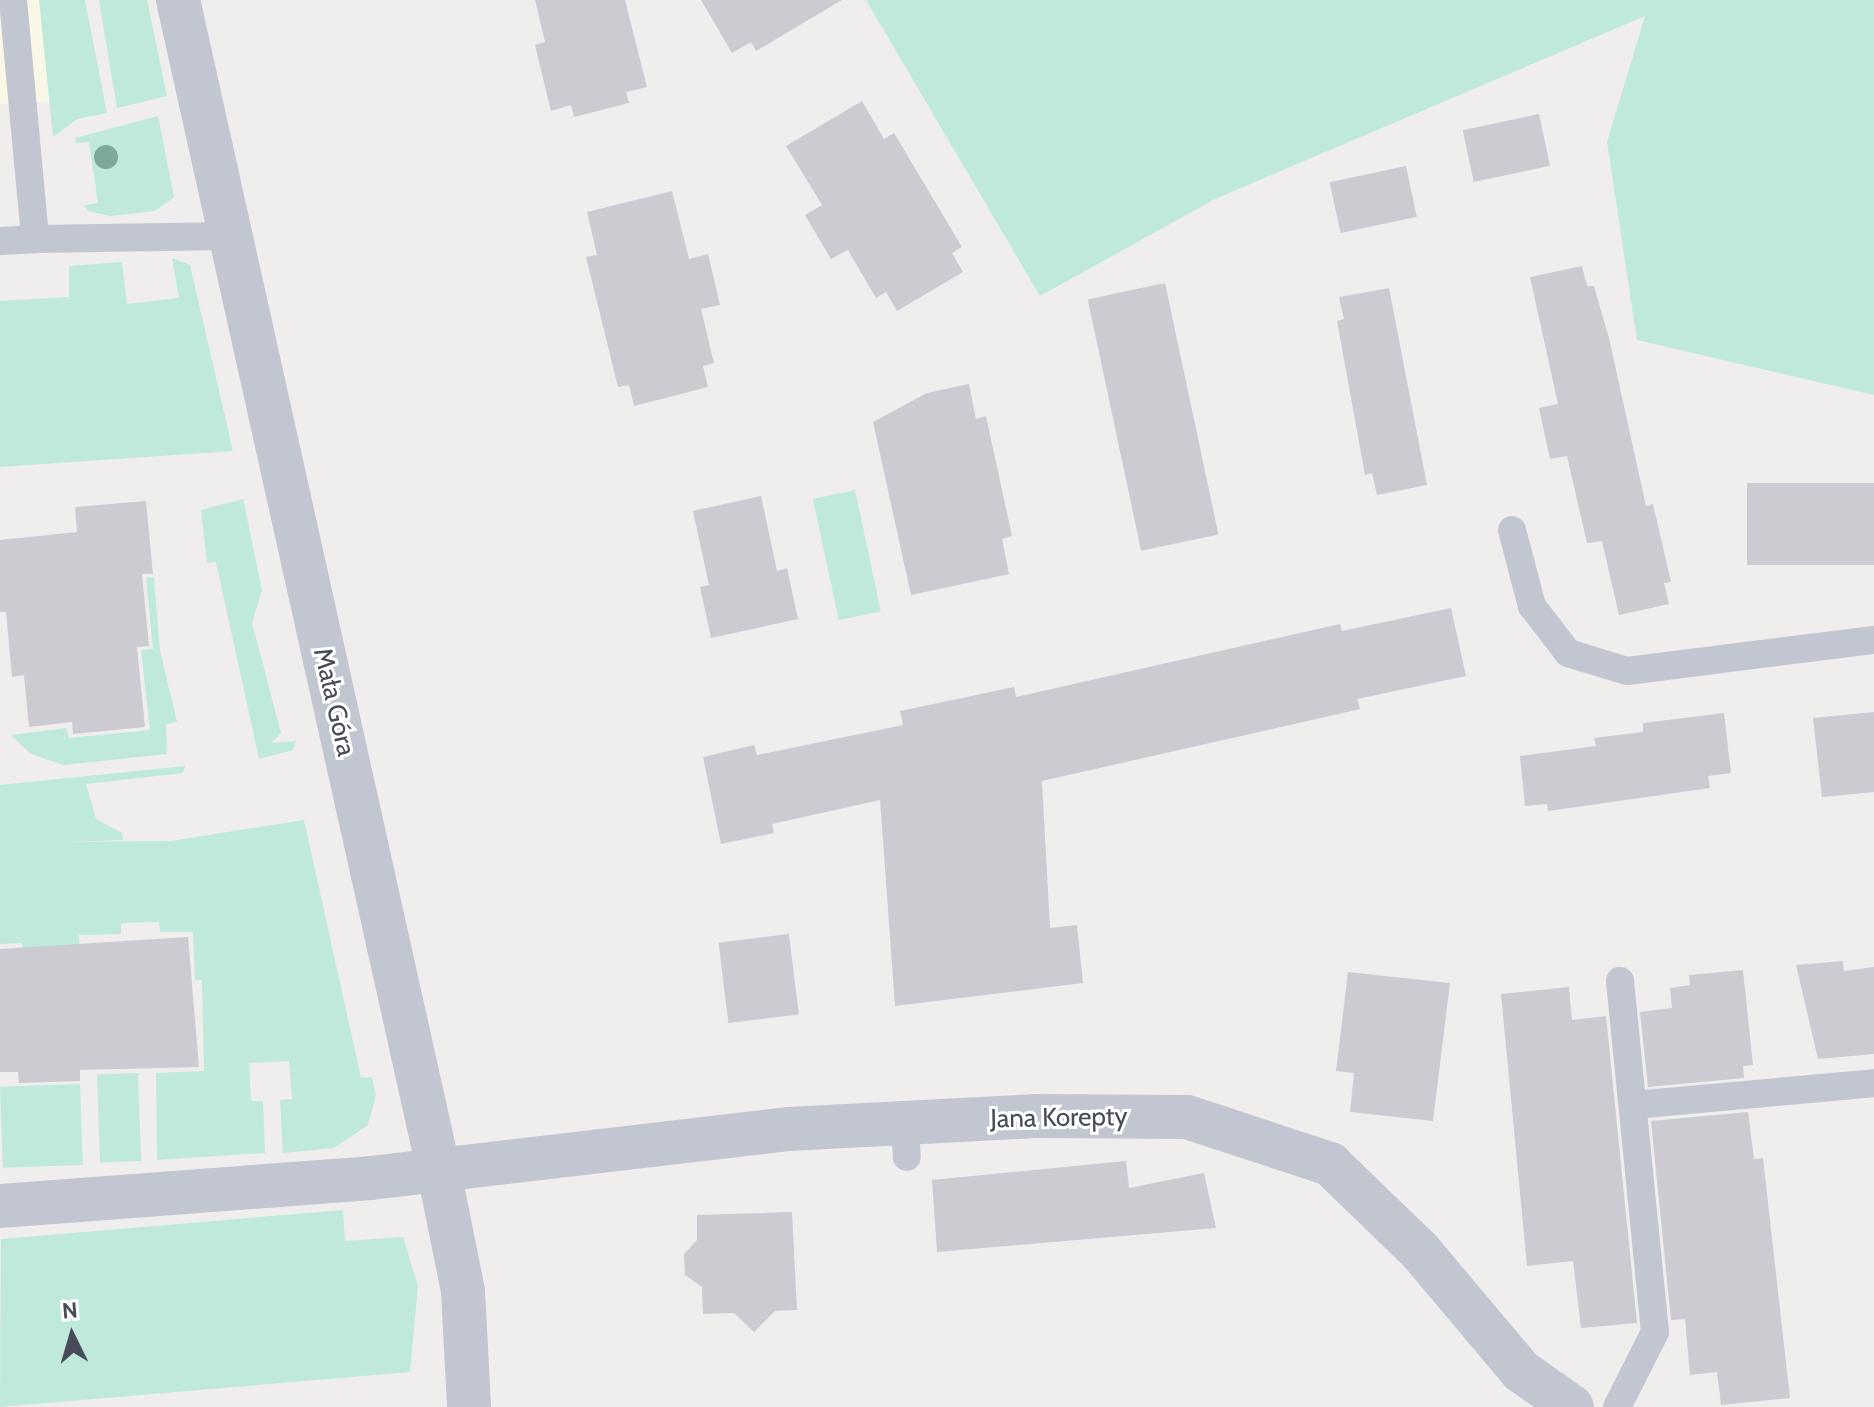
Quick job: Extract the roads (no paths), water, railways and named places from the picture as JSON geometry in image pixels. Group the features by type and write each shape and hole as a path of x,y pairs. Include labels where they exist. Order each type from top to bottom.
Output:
{"street":[{"name":"Mała Góra","path":"178,0 438,1167 463,1291 469,1407"},
{"name":"Jana Korepty","path":"0,1206 371,1178 438,1167 906,1140 1187,1117 1330,1164 1420,1251 1521,1371 1572,1407"}],"lane":[{"path":"13,0 35,239"},
{"path":"0,241 230,236"},
{"path":"1512,530 1532,606 1568,653 1627,671 1874,640"},
{"path":"1617,1407 1655,1332 1620,981"},
{"path":"1634,1105 1874,1083"}]}
